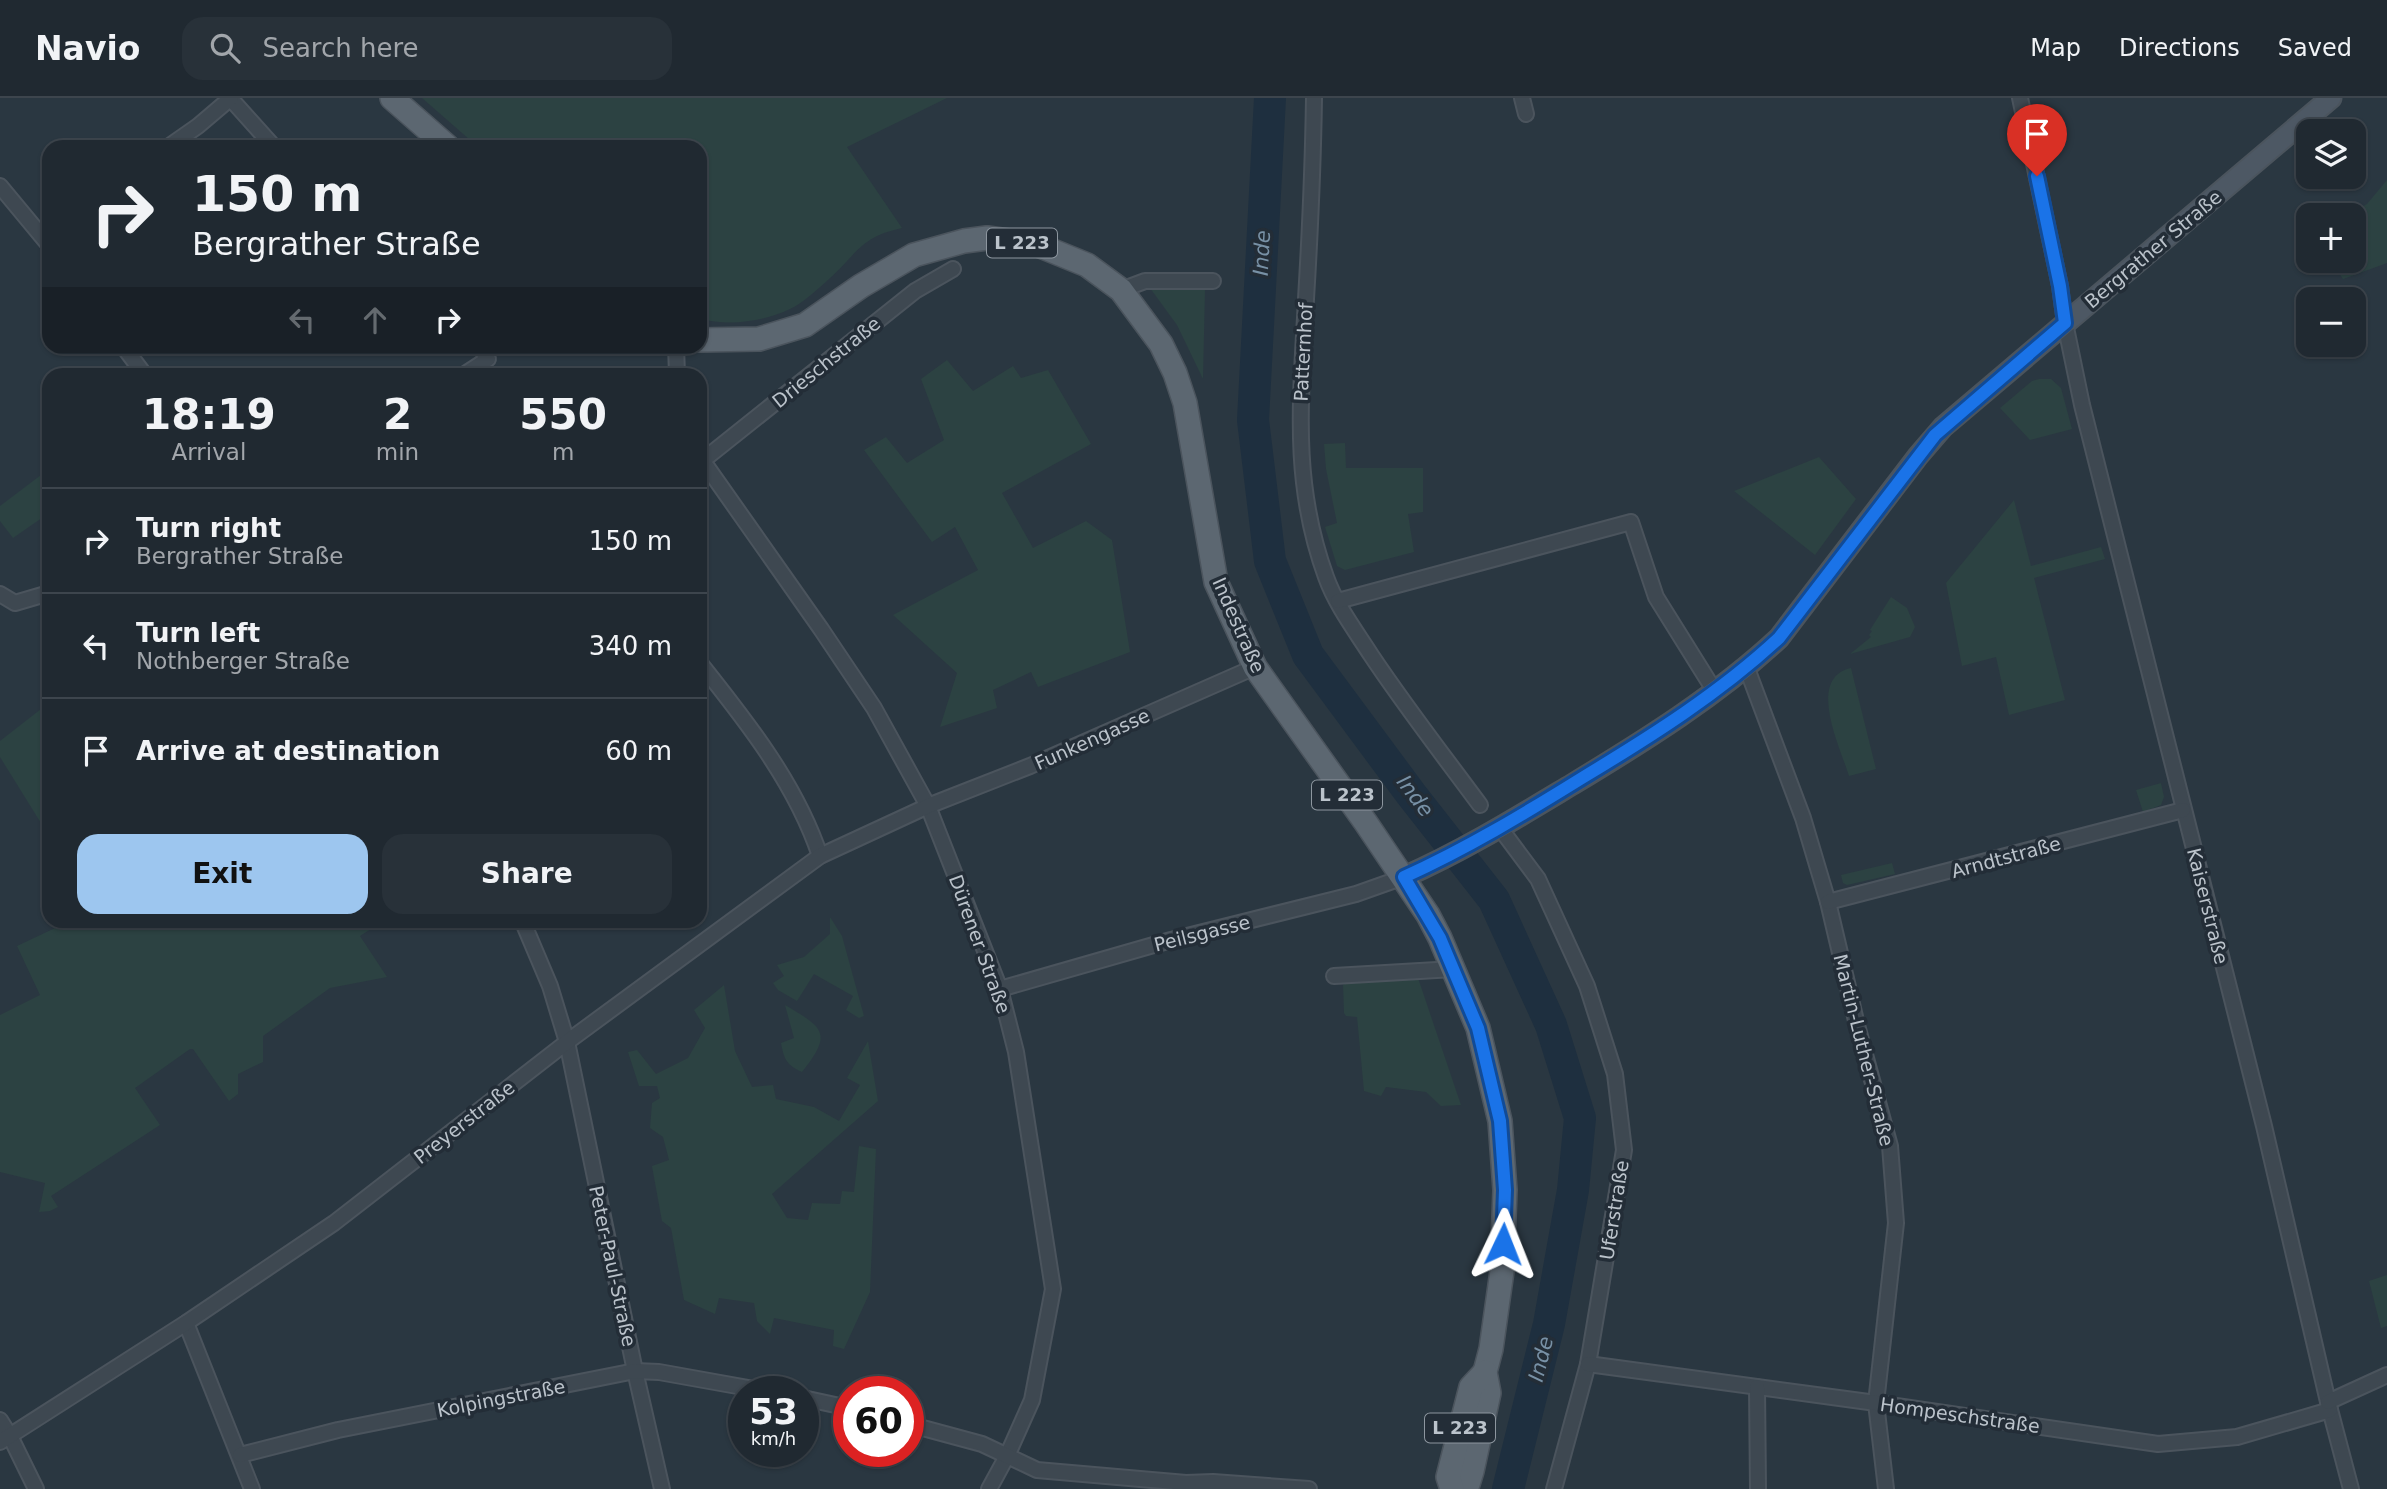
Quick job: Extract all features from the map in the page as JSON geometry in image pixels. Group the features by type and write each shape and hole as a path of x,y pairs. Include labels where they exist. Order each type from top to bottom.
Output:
{"main road":[{"path":"392,98 440,140"},
{"name":"Bergrather Straße","path":"1404,877 1500,828 1625,752 1746,666 1779,638 1935,435 2331,98"},
{"name":"Indestraße","path":"707,340 760,339 805,324 887,269 914,255 964,241 987,238 1038,245 1087,265 1121,290 1161,344 1185,403 1216,582 1255,667 1428,915 1478,1028 1500,1121 1505,1190 1502,1271 1492,1349 1485,1372 1471,1387 1448,1477 1452,1489"},
{"name":"Indestraße","path":"1464,1489 1472,1471 1489,1394 1485,1372"}],"street":[{"path":"178,140 231,98 268,140"},
{"name":"Patternhof","path":"1314,98 1300,405 1300,458 1307,511 1326,578 1338,601 1393,688 1480,805"},
{"path":"1522,98 1526,114"},
{"name":"Kaiserstraße","path":"2020,98 2082,405 2264,1126 2351,1489"},
{"path":"0,186 42,225"},
{"name":"Drieschstraße","path":"707,454 915,291 953,269"},
{"path":"1121,290 1144,281 1213,281"},
{"path":"475,368 488,359 485,354"},
{"name":"Dürener Straße","path":"707,468 874,708 928,806 1000,989 1016,1052 1053,1289 1032,1400 989,1489"},
{"path":"1338,601 1631,522 1656,597 1714,690"},
{"path":"0,594 15,603 42,595"},
{"name":"Martin-Luther-Straße","path":"1746,666 1803,818 1828,902 1857,1025 1890,1146 1896,1223 1876,1402 1886,1489"},
{"name":"Funkengasse","path":"928,806 1030,766 1255,667"},
{"path":"707,672 735,706 781,774 811,830 820,856"},
{"name":"Preyerstraße","path":"5,1439 186,1323 334,1223 567,1042 820,856 928,806"},
{"name":"Arndtstraße","path":"1828,902 2183,810"},
{"name":"Uferstraße","path":"1500,828 1538,879 1587,986 1615,1074 1624,1150 1588,1364 1554,1489"},
{"name":"Peilsgasse","path":"1000,989 1171,940 1356,894 1404,877"},
{"name":"Peter-Paul-Straße","path":"525,928 550,986 567,1042 662,1489"},
{"path":"1334,976 1454,969"},
{"path":"186,1323 252,1489"},
{"name":"Hompeschstraße","path":"1588,1364 1876,1402 2158,1444 2237,1437 2329,1406 2387,1375"},
{"name":"Kolpingstraße","path":"240,1455 338,1430 635,1371 659,1372 728,1384"},
{"path":"1757,1387 1758,1489"},
{"path":"0,1420 5,1439 36,1489"},
{"path":"924,1428 982,1444 1037,1470 1185,1486 1213,1482 1309,1489"}],"green space":[{"path":"422,98 947,98 847,147 902,228 868,241 805,300 780,313 746,322 707,320 707,140 470,140"},
{"path":"2387,180 2387,263 2366,271 2366,205"},
{"path":"2339,273 2360,273 2343,279"},
{"path":"1150,288 1205,290 1203,379 1177,325"},
{"path":"947,360 973,391 1013,366 1021,378 1048,370 1091,444 1002,493 1033,548 1086,521 1112,540 1130,652 1038,687 1031,672 993,690 997,708 940,727 957,673 893,615 978,570 955,527 932,542 864,450 886,437 907,463 944,440 921,379"},
{"path":"2051,379 2061,388 2072,429 2030,440 2000,408 2032,381"},
{"path":"1345,443 1346,468 1423,468 1423,512 1408,514 1414,552 1345,570 1337,566 1325,527 1337,523 1324,444"},
{"path":"1819,457 1856,499 1815,555 1734,491"},
{"path":"42,474 42,518 13,538 0,521 0,506"},
{"path":"2014,500 2031,566 2101,547 2105,559 2034,578 2065,700 2009,715 1996,657 1962,666 1946,583"},
{"path":"1891,597 1907,608 1915,627 1910,637 1850,654 1871,637 1870,630"},
{"path":"1851,668 1876,769 1849,776 1834,732 1828,699 1830,685 1838,674"},
{"path":"42,709 42,825 0,757 0,741"},
{"path":"2161,783 2164,797 2161,805 2143,812 2136,790"},
{"path":"1892,863 1895,874 1847,885 1843,883 1841,875"},
{"path":"830,917 842,936 864,1016 859,1018 846,1010 853,996 814,974 797,1001 778,990 773,983 784,976 777,965 804,957 830,934"},
{"path":"55,928 372,928 360,936 387,977 330,988 263,1036 263,1062 238,1074 238,1094 229,1101 193,1049 190,1049 135,1088 160,1125 51,1196 58,1207 39,1212 45,1183 0,1172 0,1015 40,995 17,946"},
{"path":"1417,975 1461,1105 1441,1106 1426,1092 1386,1087 1381,1096 1364,1091 1357,1017 1346,1016 1344,1013 1343,985 1351,979"},
{"path":"724,985 735,1051 752,1087 773,1085 776,1099 814,1107 839,1121 860,1085 847,1078 868,1041 878,1101 772,1194 787,1218 808,1220 812,1203 840,1204 842,1191 854,1192 859,1146 876,1149 870,1292 844,1349 833,1346 834,1330 774,1318 770,1334 757,1321 754,1303 719,1298 715,1314 684,1300 671,1228 662,1221 652,1166 669,1160 663,1137 650,1128 652,1103 660,1098 657,1086 639,1086 628,1052 637,1050 656,1074 688,1058 705,1028 694,1010"},
{"path":"785,1005 816,1026 820,1032 818,1048 802,1072 790,1064 782,1049 781,1043 794,1038"},
{"path":"2387,1275 2387,1326 2381,1328 2369,1281"}],"waterway":[{"name":"Inde","path":"1270,98 1253,420 1270,561 1308,655 1494,900 1551,1025 1580,1118 1573,1190 1549,1324 1508,1489"}],"route":[{"path":"1503,1244 1505,1190 1500,1121 1478,1028 1440,938 1404,877 1500,828 1625,752 1767,649 1779,638 1935,435 2065,323 2037,176"}]}
